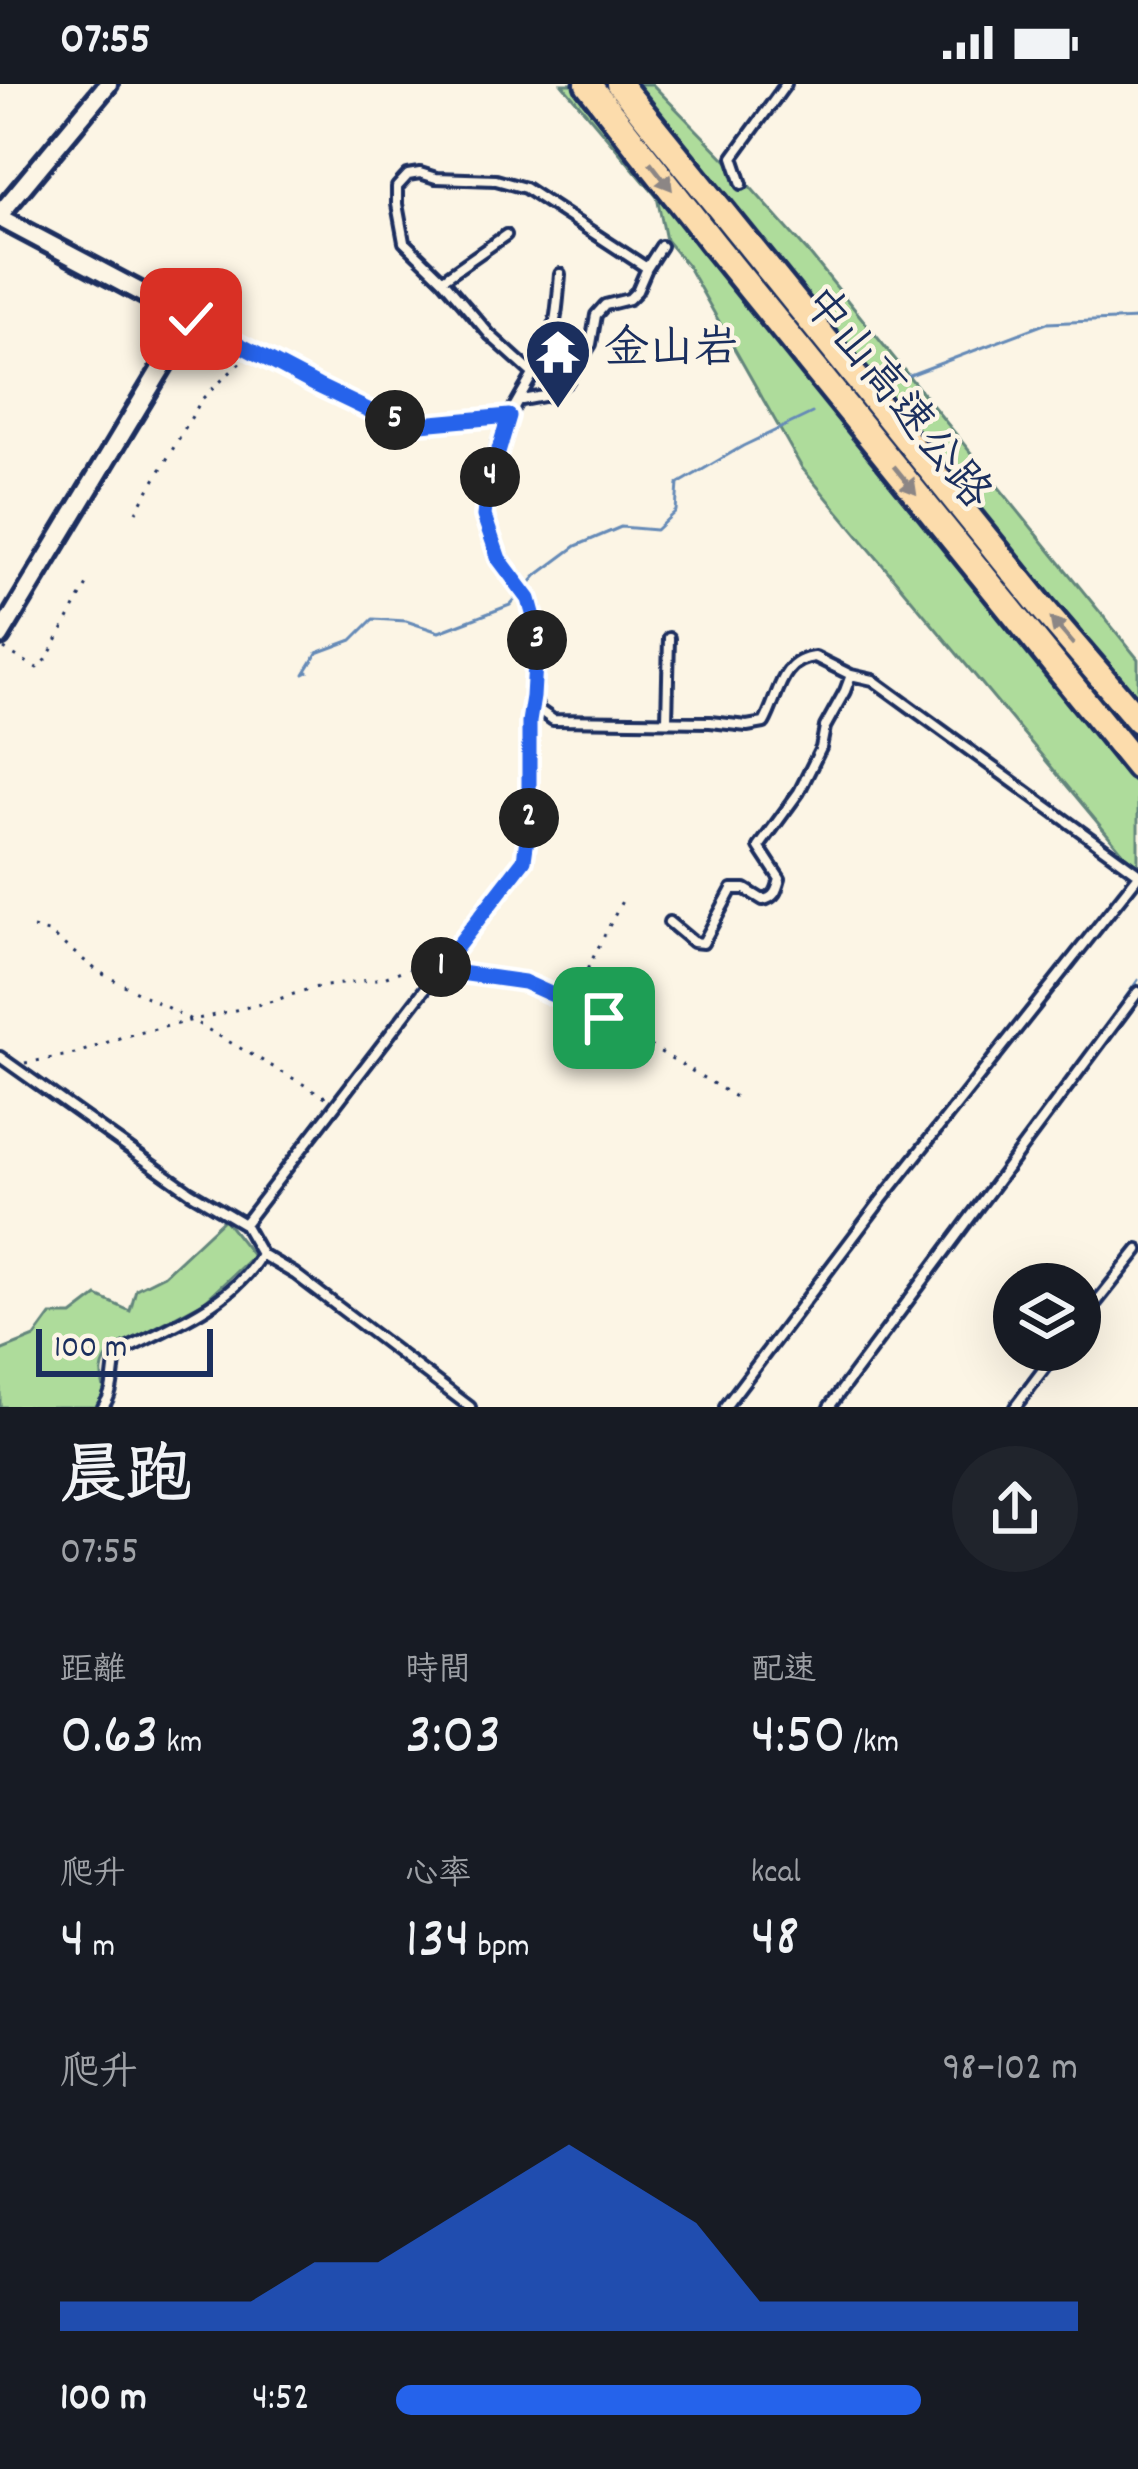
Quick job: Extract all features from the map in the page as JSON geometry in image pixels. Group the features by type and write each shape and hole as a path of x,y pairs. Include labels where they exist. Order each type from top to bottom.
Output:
{"highway":[{"name":"中山高速公路","path":"588,84 1138,767"},
{"name":"中山高速公路","path":"619,84 1138,720"}],"street":[{"path":"0,636 191,319 0,216 108,84"}],"lane":[{"path":"742,184 734,157 786,84"},
{"path":"532,374 404,242 397,187 408,175 496,180 525,188 647,268"},
{"path":"443,280 506,236"},
{"path":"520,400 549,395 567,382 591,344 596,315 605,305 629,299 637,291 661,246"},
{"path":"244,1224 524,860 537,628 529,599 499,559 484,516 490,476 509,416 549,345 560,274"},
{"path":"191,319 387,419 421,424 509,416"},
{"path":"667,721 669,638"},
{"path":"533,697 539,710 554,720 747,726 764,723 784,673 805,658 815,657 873,680 1138,874 725,1407"},
{"path":"669,922 693,942 703,944 732,889 745,889 764,900 777,891 779,879 759,847 799,792 851,675"},
{"path":"830,1407 1138,992"},
{"path":"0,1057 190,1192 244,1224 261,1254 295,1274 470,1407"},
{"path":"1101,1297 1138,1250"},
{"path":"104,1407 115,1382 117,1354 217,1301 255,1266 261,1254"},
{"path":"1015,1407 1042,1371"}],"path":[{"path":"136,512 202,399 254,351"},
{"path":"0,647 37,668 90,580"},
{"path":"570,1003 622,901"},
{"path":"33,928 48,932 99,972 336,1103"},
{"path":"12,1066 75,1054 122,1037 312,988 384,978 408,968 524,982 604,1018 742,1101"}],"green space":[{"path":"562,84 652,84 809,253 1138,659 1138,871 802,468 687,265 666,240 657,197"},
{"path":"224,1219 253,1256 205,1301 113,1350 103,1366 106,1395 101,1407 0,1407 0,1351 35,1337 51,1315 72,1315 97,1296 130,1311 136,1289 164,1275"}],"waterway":[{"path":"894,381 1047,323 1138,319"},
{"path":"308,672 304,674 317,653 352,640 373,619 406,621 439,632 510,605 537,575 576,546 621,527 656,530 676,511 678,484 812,413"},
{"path":"1038,1120 1138,980"}],"place":[{"name":"金山岩","path":"558,411"}],"route":[{"path":"191,319 387,419 421,424 509,416 484,516 499,559 535,612 529,824 524,860 439,970 524,982 604,1018"}]}
